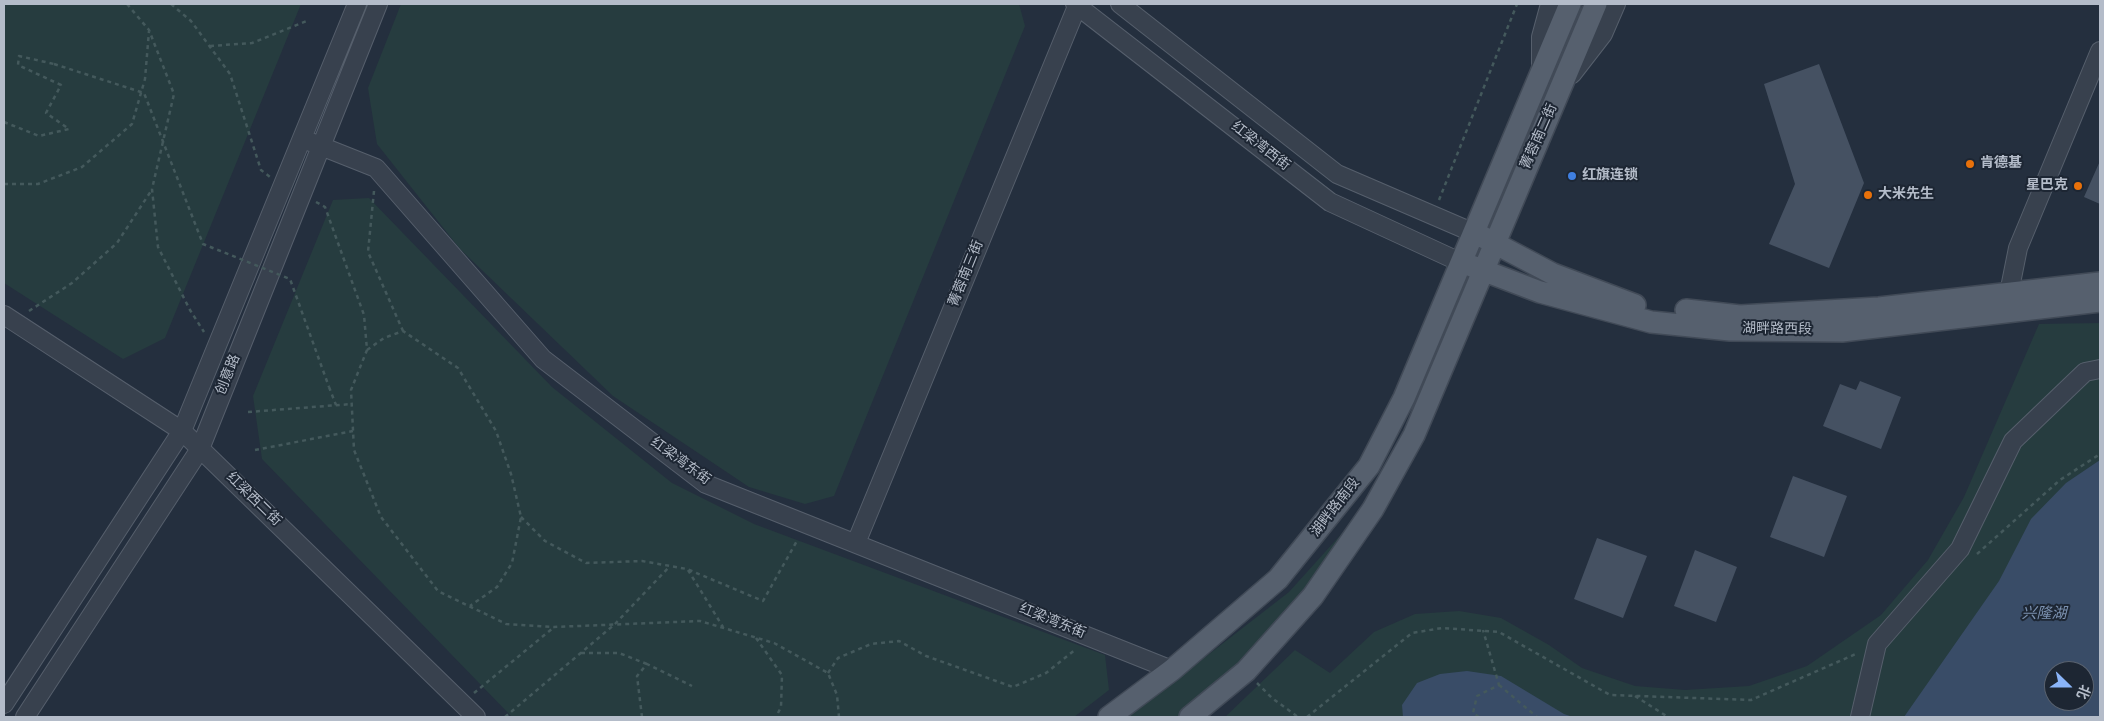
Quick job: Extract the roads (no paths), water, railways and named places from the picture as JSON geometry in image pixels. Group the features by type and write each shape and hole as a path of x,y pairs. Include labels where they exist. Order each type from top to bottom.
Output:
{"main road":[{"name":"菁蓉南二街","path":"1474,233 1570,4"},
{"name":"菁蓉南二街","path":"1482,270 1596,4"},
{"name":"湖畔路南段","path":"1109,717 1172,670 1278,579 1369,466 1404,398 1474,233"},
{"name":"湖畔路西段","path":"1474,233 1553,274 1636,305 1740,316 1879,308 2100,301"},
{"name":"湖畔路西段","path":"1462,263 1540,292 1652,322 1730,330 1842,331 2010,303 2100,282"},
{"name":"湖畔路南段","path":"1190,717 1246,671 1313,596 1373,509 1414,435 1482,270"}],"street":[{"name":"创意路","path":"4,704 182,431 357,4"},
{"name":"创意路","path":"25,717 200,449 378,4"},
{"name":"红梁湾西街","path":"1077,4 1330,202 1462,263"},
{"name":"菁蓉南三街","path":"856,544 1077,4"},
{"name":"红梁湾西街","path":"1120,4 1337,174 1474,233"},
{"path":"1541,74 1541,37 1550,4"},
{"path":"1562,86 1603,34 1616,4"},
{"path":"2010,303 2018,248 2100,51"},
{"name":"红梁湾东街","path":"303,139 376,168 543,359 706,484 1172,670"},
{"name":"红梁西二街","path":"8,318 182,431 476,717"},
{"path":"1860,717 1877,644 1960,549 2013,441 2085,372 2100,369"}],"water":[{"name":"兴隆湖","path":"2100,460 2100,717 1904,717 1999,581 2031,519 2066,483"},
{"path":"1467,671 1501,676 1564,714 1573,717 1403,717 1402,705 1417,683 1440,674"}],"place":[{"name":"肯德基","path":"1970,164"},
{"name":"红旗连锁","path":"1572,176"},
{"name":"星巴克","path":"2078,186"},
{"name":"大米先生","path":"1868,195"}]}
